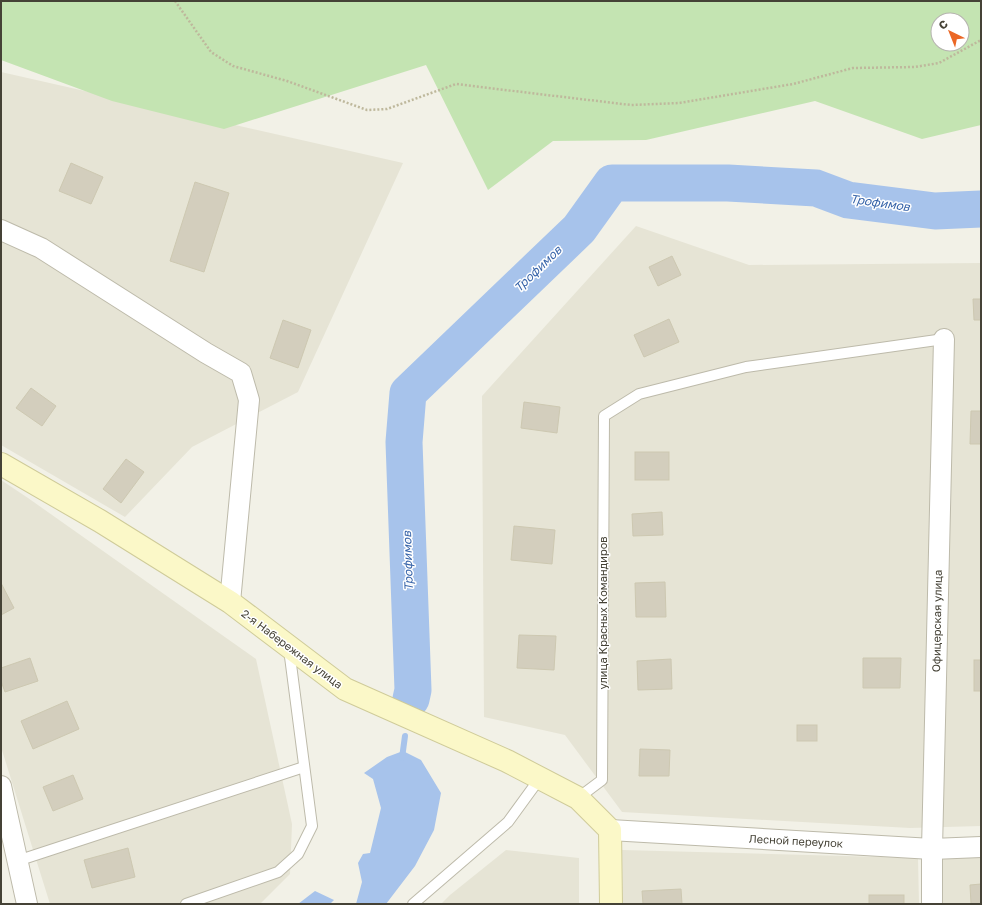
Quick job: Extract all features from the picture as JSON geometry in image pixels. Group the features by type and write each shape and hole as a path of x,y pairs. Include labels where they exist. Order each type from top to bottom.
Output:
{"street":[{"path":"1,230 41,248 206,353 242,373 249,400 230,602"},
{"name":"Офицерская улица","path":"932,904 944,339"},
{"name":"2-я Набережная улица","path":"1,464 100,521 230,602 344,689 507,761 578,798 610,830"},
{"path":"1,786 27,904"},
{"path":"610,830 611,904"},
{"name":"Лесной переулок","path":"610,830 932,849 981,847"}],"lane":[{"name":"улица Красных Командиров","path":"578,798 602,780 604,416 639,394 746,367 944,339"},
{"path":"186,904 278,872 298,854 312,826 289,647"},
{"path":"17,861 304,767"},
{"path":"414,904 508,822 540,778"}],"path":[{"path":"175,1 211,52 233,66 287,81 367,110 387,109 456,84 631,105 679,103 793,84 853,68 915,67 939,63 981,40"}],"shaded area":[{"path":"1,72 403,163 298,392 192,447 125,517 1,445"},
{"path":"636,226 749,265 981,263 981,826 910,828 622,812 565,735 484,717 482,396"},
{"path":"1,480 256,659 292,824 290,874 260,904 50,904 1,747"},
{"path":"506,850 579,858 579,904 441,904"},
{"path":"622,850 918,858 919,904 623,904"},
{"path":"981,856 981,904 941,904 940,857"}],"green space":[{"path":"1,1 981,1 981,125 922,139 815,101 646,140 553,141 488,190 426,65 224,129 112,101 1,60"}],"water":[{"path":"403,751 421,760 441,793 434,830 415,866 386,904 356,904 362,882 358,863 363,854 370,853 381,808 373,779 364,773 387,757"},
{"path":"315,891 334,900 330,904 298,904"}],"building":[{"path":"71,163 103,177 91,204 59,191"},
{"path":"195,182 229,193 204,272 170,261"},
{"path":"672,256 681,275 658,286 649,267"},
{"path":"973,299 981,299 981,320 974,320"},
{"path":"669,319 679,342 644,357 634,335"},
{"path":"283,320 311,330 298,368 270,358"},
{"path":"31,388 56,406 42,426 16,408"},
{"path":"524,402 560,407 557,433 521,428"},
{"path":"971,411 981,411 981,444 970,444"},
{"path":"635,452 669,452 669,480 635,480"},
{"path":"126,459 144,472 121,503 103,489"},
{"path":"662,512 663,535 633,536 632,514"},
{"path":"514,526 555,530 552,564 511,560"},
{"path":"665,582 666,617 636,617 635,583"},
{"path":"1,583 14,608 1,615"},
{"path":"519,635 556,636 554,670 517,668"},
{"path":"30,658 38,681 5,692 1,681 1,668"},
{"path":"863,658 901,658 900,688 863,688"},
{"path":"671,659 672,689 638,690 637,661"},
{"path":"974,660 981,660 981,691 974,691"},
{"path":"67,701 79,729 33,749 21,721"},
{"path":"797,725 817,725 817,741 797,741"},
{"path":"640,749 670,750 669,776 639,776"},
{"path":"73,775 83,799 53,811 43,787"},
{"path":"128,848 135,877 92,888 84,860"},
{"path":"981,884 981,904 971,904 970,885"},
{"path":"681,889 682,904 643,904 642,891"},
{"path":"869,895 904,895 904,904 869,904"}],"waterway":[{"name":"Трофимов","path":"411,699 413,690 404,442 408,393 579,229 612,183 728,183 816,188 848,200 935,211 981,209"},
{"name":"Трофимов","path":"402,758 405,736"}]}
